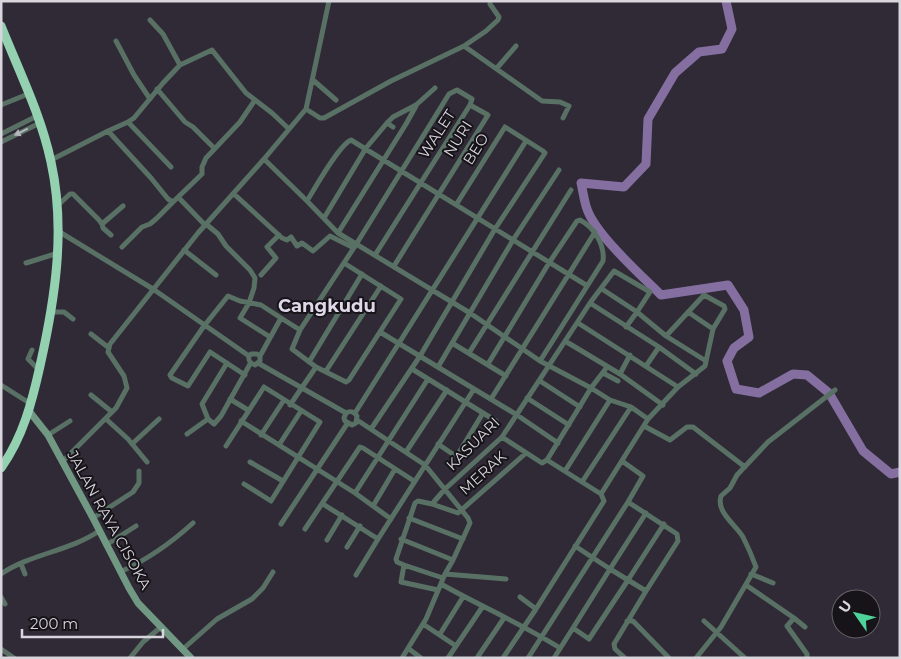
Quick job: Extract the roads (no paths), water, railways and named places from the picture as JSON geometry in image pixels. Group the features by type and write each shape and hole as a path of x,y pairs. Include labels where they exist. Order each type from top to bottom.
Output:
{"highway":[{"path":"1,26 39,120 51,160 58,231 57,274 51,312 30,408 15,448 1,468"}],"street":[{"path":"108,348 205,224 234,194 306,109 329,1"},
{"path":"306,109 320,118 324,118 391,81 464,46 498,20 499,17 490,4"},
{"path":"150,20 163,34 180,65"},
{"path":"116,41 134,75 150,99"},
{"path":"464,46 542,102 560,102 569,106 563,118"},
{"path":"497,68 516,46"},
{"path":"51,160 128,122 139,113 180,65 212,50 238,84 289,130"},
{"path":"313,80 336,100"},
{"path":"324,218 366,148 386,123 393,117 416,105 435,88"},
{"path":"157,90 185,122 193,127 214,148"},
{"path":"344,263 401,299 346,382 326,371 316,368 292,349 300,330 344,263 356,246 451,93 457,90 471,102"},
{"path":"1,105 28,94"},
{"path":"122,247 142,227 156,219 202,174 202,167 206,158 243,118 255,100"},
{"name":"WALET","path":"375,255 471,102"},
{"name":"NURI","path":"438,194 488,115 471,102"},
{"path":"338,233 416,105"},
{"path":"1,134 39,120"},
{"path":"1,142 39,120"},
{"path":"128,122 171,166"},
{"path":"386,123 393,127"},
{"name":"BEO","path":"456,205 505,127 526,141"},
{"path":"108,132 152,178 172,203"},
{"path":"307,201 346,142 350,140 366,148 586,285"},
{"path":"371,430 412,369 450,302 544,153 526,141 355,413 357,420 371,430 425,465 470,523 423,624 402,658"},
{"path":"264,159 338,233 356,246"},
{"path":"438,367 513,240 559,170"},
{"path":"470,353 571,190"},
{"path":"57,206 72,194 111,235"},
{"path":"234,194 279,235 286,239 291,237 297,246 302,243 313,251 330,236 375,255 470,313 540,361 610,400 630,407 648,419"},
{"path":"394,266 438,194"},
{"path":"179,198 218,234 226,246 254,276 254,288 249,303 240,318 270,337"},
{"path":"102,224 123,206"},
{"path":"488,364 549,263 578,220 583,221 595,232 602,250 603,261 586,285 540,361"},
{"path":"58,231 153,289 249,356"},
{"path":"491,399 595,232"},
{"path":"261,276 276,258 268,247 279,235"},
{"path":"184,250 216,275"},
{"path":"26,263 58,253"},
{"name":"KASUARI","path":"432,504 445,489 502,437 590,303 613,273 617,271 650,294 637,312"},
{"path":"309,362 362,274"},
{"path":"326,371 381,286"},
{"path":"602,289 637,312 666,336 706,361"},
{"path":"601,494 648,419 678,388 706,366 714,328 726,309 704,295 666,336"},
{"path":"245,375 210,352 188,386 172,378 171,373 228,296 260,305 300,330"},
{"path":"590,303 659,347 696,374"},
{"path":"51,312 64,312 73,319"},
{"path":"626,327 637,312"},
{"path":"688,312 714,328"},
{"path":"258,363 281,318"},
{"path":"578,323 678,388"},
{"path":"380,332 518,415 558,443"},
{"path":"62,462 106,419 122,399 127,388 124,376 108,352 108,348 91,334"},
{"path":"565,341 620,374 663,405"},
{"path":"452,343 506,376"},
{"path":"646,366 659,347"},
{"path":"32,350 28,359 39,370"},
{"path":"249,356 254,353 260,356"},
{"path":"227,363 202,404 208,419 214,424 245,375 250,364 249,356"},
{"path":"620,374 630,356"},
{"path":"250,364 258,363 346,413 352,411 355,413"},
{"path":"502,437 524,455 542,463 547,460 591,388 607,367"},
{"path":"290,405 316,368"},
{"path":"412,369 496,421"},
{"path":"603,373 618,381"},
{"path":"355,493 428,378"},
{"path":"540,381 580,407"},
{"path":"1,385 30,408"},
{"path":"226,446 264,387 320,422 271,501 244,484"},
{"path":"356,575 474,389"},
{"path":"406,452 447,390"},
{"path":"696,658 717,632 756,567 752,554 740,533 726,516 720,500 721,496 730,488 745,467 776,436 835,390"},
{"path":"91,395 112,412"},
{"path":"527,398 569,425"},
{"path":"230,399 248,410"},
{"path":"261,435 284,400"},
{"path":"565,471 610,400"},
{"path":"582,482 630,407"},
{"name":"JALAN RAYA CISOKA","path":"30,408 48,435 138,603 191,658"},
{"path":"279,445 301,411"},
{"path":"346,413 344,418 347,424"},
{"path":"438,444 454,455 458,454 483,413"},
{"path":"106,419 132,444 147,462"},
{"path":"132,444 159,419"},
{"path":"187,434 208,419"},
{"path":"347,424 352,425 357,420"},
{"path":"48,435 70,421"},
{"path":"241,421 317,471 355,493 391,519"},
{"path":"282,524 347,424"},
{"path":"644,426 670,440 687,427 693,427 745,467"},
{"path":"305,529 360,448 414,481"},
{"path":"1,452 8,459"},
{"name":"MERAK","path":"461,510 524,455"},
{"path":"503,658 604,501 601,494 547,460"},
{"path":"528,658 593,558 643,476 622,461"},
{"path":"250,462 284,482"},
{"path":"373,506 395,469"},
{"path":"93,518 132,492 139,483 139,471"},
{"path":"461,510 456,514 432,504 418,501 415,503 401,540 396,559 397,562 443,579 506,579"},
{"path":"626,658 614,647 627,621 678,541 677,534 628,502"},
{"path":"323,504 378,538"},
{"path":"554,658 646,512"},
{"path":"327,540 342,515"},
{"path":"408,518 463,540"},
{"path":"120,572 137,565 168,544 193,523"},
{"path":"573,628 589,639 664,524"},
{"path":"106,545 136,526"},
{"path":"347,547 360,526"},
{"path":"1,574 21,564 89,538 99,531"},
{"path":"401,540 453,560"},
{"path":"575,546 646,591"},
{"path":"21,564 25,574"},
{"path":"404,565 401,579 403,584 438,590"},
{"path":"183,649 217,619 252,599 263,588 273,572"},
{"path":"751,574 773,583"},
{"path":"443,579 463,597 504,618 525,626 560,648"},
{"path":"746,585 805,627"},
{"path":"1,597 5,604"},
{"path":"440,634 463,597"},
{"path":"520,597 536,609"},
{"path":"448,658 483,606"},
{"path":"477,658 504,618"},
{"path":"794,618 787,626 808,654 807,658"},
{"path":"627,621 633,621 669,658"},
{"path":"704,621 745,658"},
{"path":"423,624 456,646"},
{"path":"130,658 143,642 160,627"},
{"path":"1,649 14,658"},
{"path":"408,649 421,658"}],"waterway":[{"path":"726,1 732,29 722,49 699,52 675,73 648,119 646,164 624,187 581,183 587,209 609,242 661,295 728,285 744,310 749,337 734,348 727,361 736,389 759,393 793,374 807,375 829,393 863,451 891,474 900,472"}],"district":[{"name":"Cangkudu","path":"327,306"}]}
